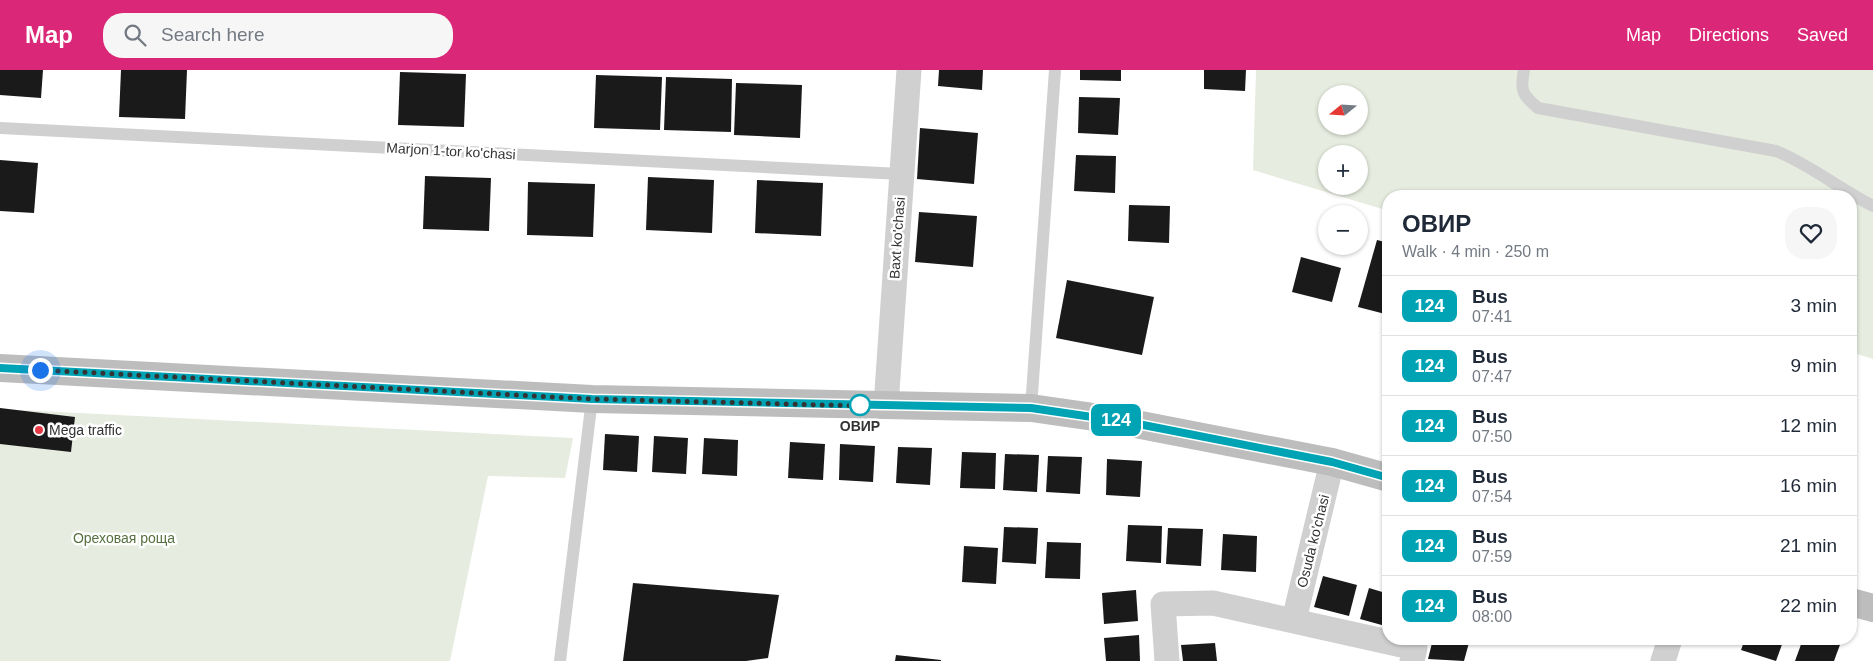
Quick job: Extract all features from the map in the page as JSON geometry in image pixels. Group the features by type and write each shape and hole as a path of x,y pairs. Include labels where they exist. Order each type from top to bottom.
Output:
{"main road":[{"path":"0,368 592,399 1031,408 1115,420 1332,462 1382,476"},
{"path":"1857,604 1873,608"}],"street":[{"name":"Baxt ko'chasi","path":"886,406 909,70"},
{"name":"Osuda ko'chasi","path":"1294,620 1332,462"},
{"path":"1167,661 1163,604 1213,603 1382,640"},
{"path":"1402,645 1415,648 1412,661"},
{"path":"1663,661 1668,645"}],"lane":[{"path":"1031,408 1055,70"},
{"path":"1524,70 1521,84 1525,97 1538,108 1776,151 1804,162 1843,190"},
{"name":"Marjon 1-tor ko'chasi","path":"0,128 901,174"},
{"path":"1857,198 1873,206"},
{"path":"560,661 592,399"}],"green space":[{"path":"1256,70 1873,70 1873,359 1857,354 1857,190 1382,190 1382,209 1336,195 1368,195 1368,145 1318,145 1318,190 1253,170"},
{"name":"Ореховая роща","path":"0,409 573,438 565,478 488,476 450,661 0,661"}],"building":[{"path":"0,70 43,70 41,98 0,95"},
{"path":"121,70 187,70 185,119 119,117"},
{"path":"939,70 983,70 982,90 938,86"},
{"path":"1080,70 1121,70 1121,81 1080,80"},
{"path":"1204,70 1246,70 1245,91 1204,89"},
{"path":"400,72 466,74 464,127 398,125"},
{"path":"596,75 662,77 660,130 594,128"},
{"path":"666,77 732,79 731,132 664,130"},
{"path":"736,83 802,85 800,138 734,135"},
{"path":"1079,97 1120,98 1118,135 1078,133"},
{"path":"920,128 978,133 974,184 917,179"},
{"path":"1076,155 1116,156 1115,193 1074,191"},
{"path":"0,160 38,163 34,213 0,211"},
{"path":"425,176 491,178 489,231 423,229"},
{"path":"648,177 714,180 712,233 646,230"},
{"path":"757,180 823,183 821,236 755,233"},
{"path":"528,182 595,184 593,237 527,235"},
{"path":"1129,205 1170,206 1169,243 1128,241"},
{"path":"919,212 977,216 973,267 915,262"},
{"path":"1377,240 1382,241 1382,313 1358,307"},
{"path":"1301,257 1341,268 1332,302 1292,292"},
{"path":"1067,280 1154,297 1142,355 1056,338"},
{"path":"0,408 75,417 71,452 0,444"},
{"path":"605,434 639,436 637,472 603,470"},
{"path":"654,436 688,438 686,474 652,472"},
{"path":"704,438 738,440 737,476 702,474"},
{"path":"790,442 825,444 823,480 788,478"},
{"path":"840,444 875,446 873,482 839,480"},
{"path":"898,447 932,448 930,485 896,483"},
{"path":"962,452 996,453 995,489 960,488"},
{"path":"1005,454 1039,455 1037,492 1003,490"},
{"path":"1048,456 1082,457 1080,494 1046,492"},
{"path":"1107,459 1142,461 1140,497 1106,495"},
{"path":"1128,525 1162,526 1161,563 1126,561"},
{"path":"1004,527 1038,528 1036,564 1002,562"},
{"path":"1168,528 1203,529 1201,566 1166,564"},
{"path":"1223,534 1257,536 1256,572 1221,570"},
{"path":"1047,542 1081,543 1080,579 1045,578"},
{"path":"964,546 998,548 996,584 962,582"},
{"path":"1323,576 1357,585 1349,616 1314,607"},
{"path":"633,583 779,595 768,658 746,661 623,661"},
{"path":"1369,588 1382,592 1382,625 1360,619"},
{"path":"1136,590 1138,621 1104,624 1102,593"},
{"path":"1139,635 1140,661 1106,661 1104,638"},
{"path":"1215,643 1217,661 1183,661 1181,645"},
{"path":"1432,645 1468,645 1464,661 1428,659"},
{"path":"1743,645 1782,645 1776,661 1741,650"},
{"path":"1801,645 1840,645 1834,661 1795,661"},
{"path":"896,655 941,660 941,661 895,661"}],"bus line":[{"name":"124","path":"0,368 592,399 1031,408 1133,423 1332,462 1382,476"}],"place":[{"name":"ОВИР","path":"860,405"},
{"name":"Mega traffic","path":"39,430"}],"route":[{"path":"40,370 592,399 866,406 860,405"}]}
